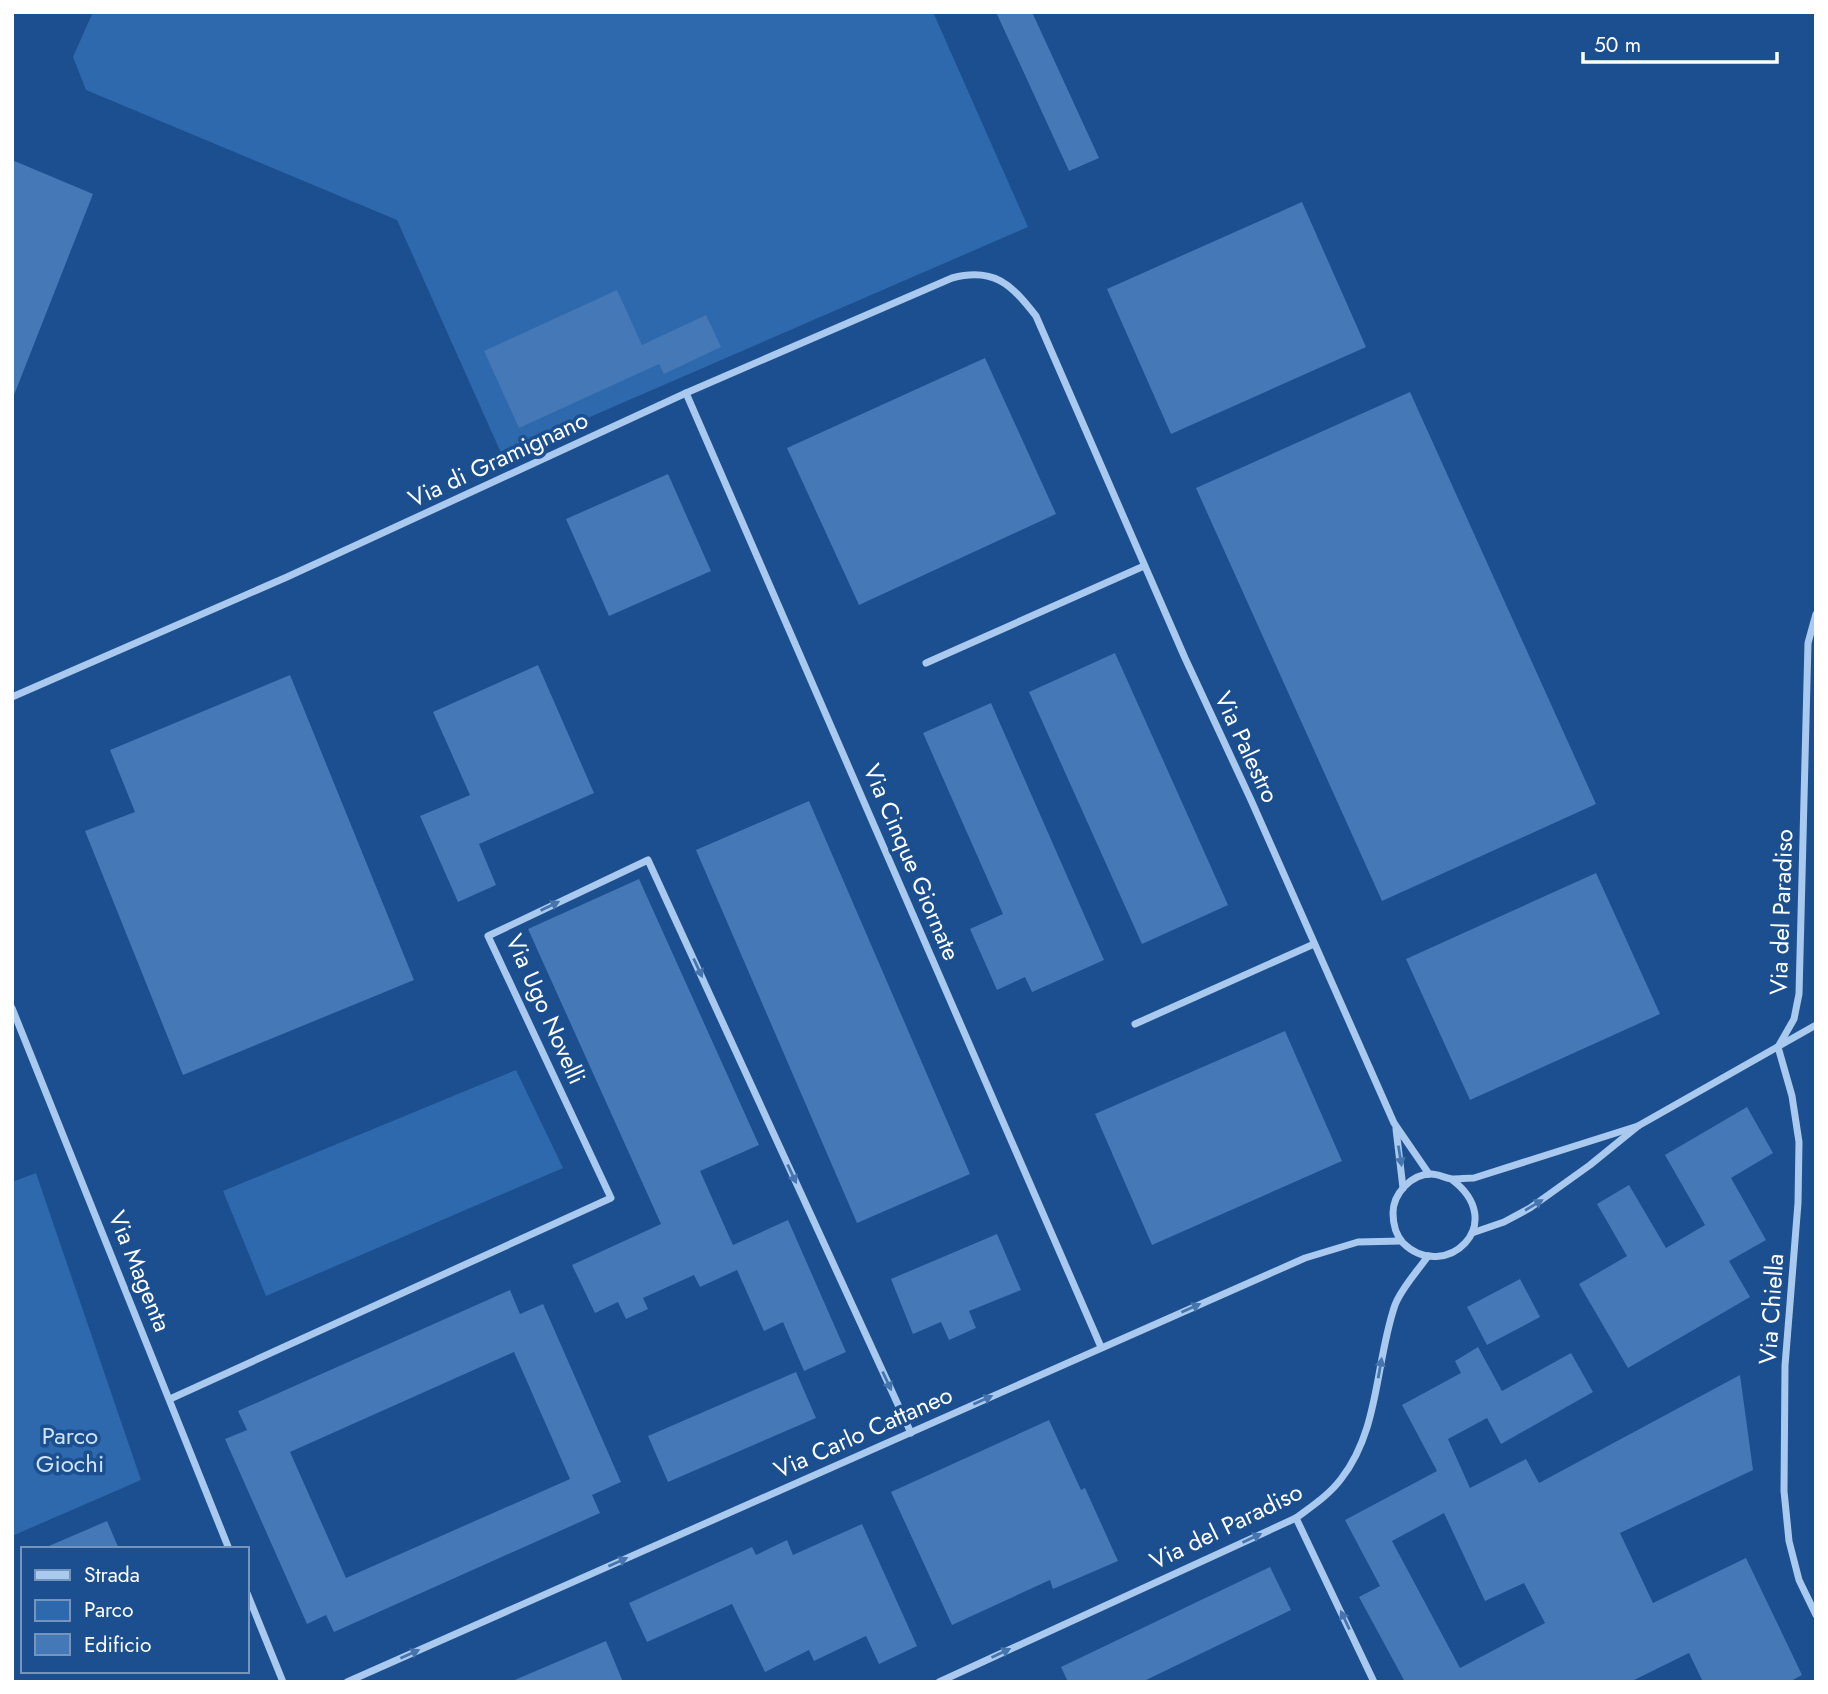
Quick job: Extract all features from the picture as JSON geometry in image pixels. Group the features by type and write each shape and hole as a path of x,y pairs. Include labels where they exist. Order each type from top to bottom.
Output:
{"street":[{"name":"Via di Gramignano","path":"12,697 287,577 686,393 952,278 969,274 989,275 1003,281"},
{"name":"Via Palestro","path":"1003,281 1021,296 1036,316 1144,566 1395,1125 1429,1174"},
{"name":"Via Cinque Giornate","path":"686,393 1101,1347"},
{"path":"926,663 1144,566"},
{"name":"Via del Paradiso","path":"1778,1047 1794,1019 1800,994 1808,643 1816,614"},
{"name":"Via Ugo Novelli","path":"170,1399 611,1198 488,936 648,860 911,1433"},
{"path":"1135,1024 1314,944"},
{"name":"Via Magenta","path":"12,1008 228,1547"},
{"path":"1472,1233 1504,1222 1546,1198 1638,1126 1816,1026"},
{"name":"Via Chiella","path":"1778,1047 1792,1096 1799,1142 1798,1203 1785,1366 1784,1491 1788,1541 1799,1580 1816,1615"},
{"name":"Via Palestro","path":"1395,1125 1403,1188"},
{"path":"1451,1179 1464,1188 1472,1199 1475,1212 1472,1233 1454,1252 1440,1256 1428,1256 1412,1250 1401,1241 1396,1232 1393,1209 1396,1198 1411,1181 1429,1174 1451,1179 1474,1178 1638,1126"},
{"name":"Via Carlo Cattaneo","path":"347,1682 1306,1258 1358,1242 1401,1241"},
{"name":"Via del Paradiso","path":"939,1682 1296,1518 1321,1500 1340,1481 1364,1440 1375,1399 1384,1341 1396,1302 1428,1256"},
{"path":"1296,1518 1374,1682"},
{"path":"248,1595 283,1682"}],"green space":[{"path":"93,12 933,12 1028,227 502,455 397,220 86,90 73,57"},
{"path":"516,1070 563,1168 266,1296 223,1191"},
{"name":"Parco Giochi","path":"36,1173 141,1480 12,1536 12,1182"}],"building":[{"path":"996,12 1032,12 1099,158 1069,171"},
{"path":"12,160 93,194 14,395 12,395"},
{"path":"1302,202 1366,347 1171,434 1107,289"},
{"path":"617,290 642,345 706,315 721,347 664,374 659,364 519,428 484,351"},
{"path":"985,358 1056,514 859,605 787,448"},
{"path":"1410,392 1596,804 1382,901 1196,488"},
{"path":"668,474 711,571 609,616 566,519"},
{"path":"1115,653 1228,905 1142,944 1029,692"},
{"path":"538,665 594,793 479,844 496,885 458,902 420,816 470,795 433,712"},
{"path":"290,675 414,980 183,1075 85,831 135,812 110,750"},
{"path":"991,703 1104,960 1032,992 1025,977 997,990 970,929 1003,914 923,733"},
{"path":"809,801 970,1174 857,1223 696,850"},
{"path":"1596,873 1660,1014 1470,1100 1406,959"},
{"path":"639,879 759,1145 700,1171 733,1245 788,1220 846,1352 804,1371 783,1322 764,1331 737,1270 700,1287 694,1275 643,1298 648,1309 626,1319 618,1302 595,1313 572,1265 661,1224 528,929"},
{"path":"1285,1031 1342,1161 1152,1245 1095,1114"},
{"path":"1747,1107 1773,1153 1731,1178 1766,1240 1729,1261 1750,1297 1628,1368 1579,1284 1627,1256 1597,1204 1629,1185 1666,1248 1705,1225 1665,1155"},
{"path":"997,1234 1021,1290 969,1311 976,1328 949,1340 941,1322 913,1334 891,1279"},
{"path":"1520,1279 1540,1317 1487,1345 1467,1307"},
{"path":"510,1290 520,1314 543,1304 621,1482 592,1495 600,1513 334,1632 326,1615 307,1624 225,1439 247,1430 238,1411","holes":["514,1352 570,1479 346,1578 290,1452"]},
{"path":"1478,1347 1502,1391 1571,1353 1593,1392 1501,1444 1487,1418 1448,1439 1470,1488 1526,1459 1539,1483 1740,1375 1753,1470 1620,1533 1653,1603 1746,1558 1802,1675 1789,1682 1703,1682 1689,1653 1630,1682 1405,1682 1359,1597 1380,1586 1345,1520 1437,1471 1402,1405 1461,1373 1455,1361","holes":["1444,1513 1485,1601 1524,1583 1545,1623 1460,1668 1392,1541"]},
{"path":"796,1372 816,1418 668,1482 648,1436"},
{"path":"1049,1420 1081,1490 1085,1488 1118,1561 1053,1589 1050,1580 952,1625 891,1492"},
{"path":"107,1521 118,1547 47,1547"},
{"path":"862,1524 917,1646 879,1664 866,1636 814,1661 809,1650 765,1672 732,1604 647,1642 629,1603 752,1547 756,1555 787,1540 793,1555"},
{"path":"1270,1567 1291,1610 1142,1682 1068,1682 1061,1667"},
{"path":"606,1641 623,1682 510,1682"}]}
